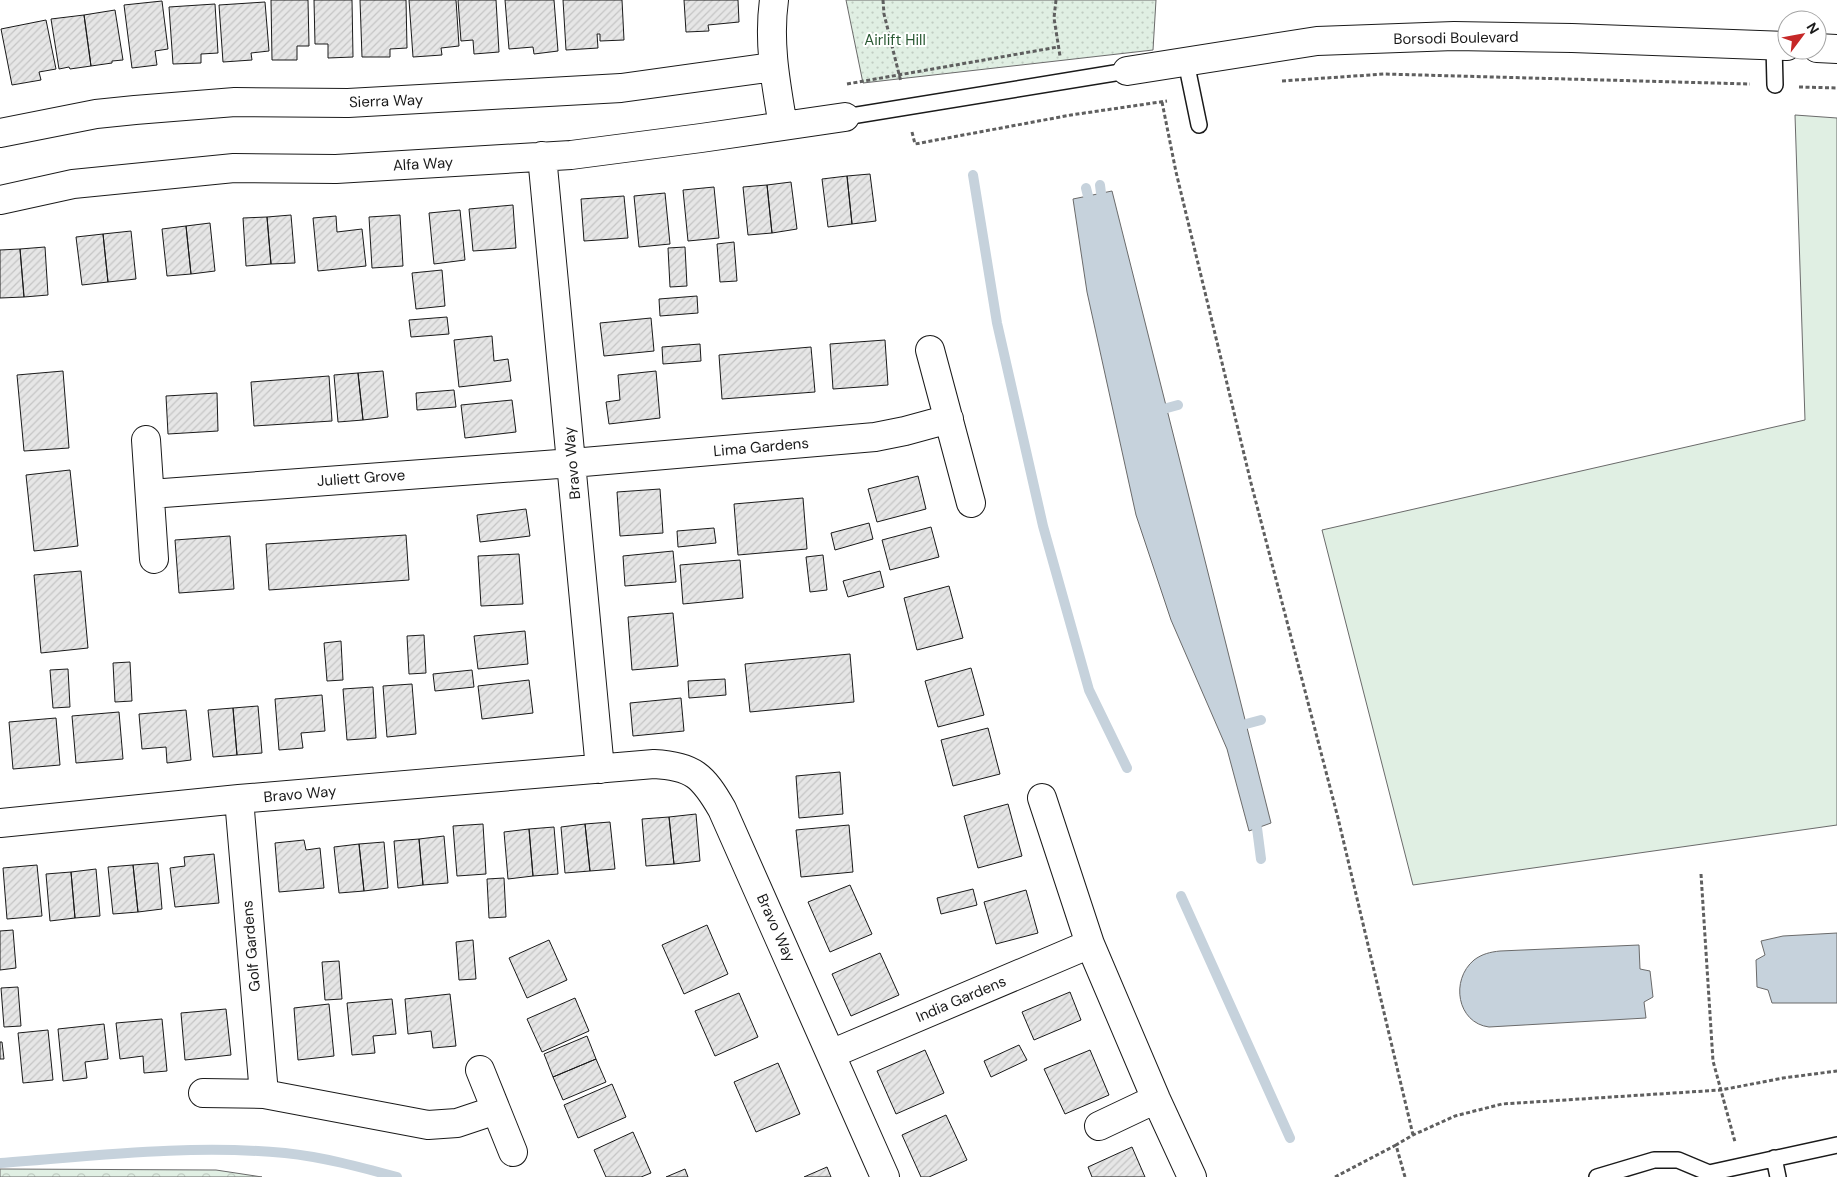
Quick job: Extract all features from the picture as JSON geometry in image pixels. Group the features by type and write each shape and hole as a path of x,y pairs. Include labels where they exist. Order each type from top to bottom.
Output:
{"street":[{"path":"774,0 771,41 773,67 783,126"},
{"name":"Borsodi Boulevard","path":"1127,71 1316,41 1454,36 1572,38 1777,46"},
{"name":"Sierra Way","path":"0,132 96,114 135,110 235,102 348,103 612,88 687,80 773,67"},
{"name":"Alfa Way","path":"0,200 73,184 234,168 336,169 571,155 845,116"},
{"name":"Bravo Way","path":"542,156 600,769"},
{"path":"930,350 971,503"},
{"name":"Lima Gardens","path":"572,463 875,437 905,432 949,419"},
{"path":"146,440 154,559"},
{"name":"Juliett Grove","path":"150,494 572,463"},
{"name":"Bravo Way","path":"0,823 239,798 654,764 684,768 696,774 706,783 730,824 885,1177"},
{"name":"Golf Gardens","path":"239,798 264,1094"},
{"path":"1042,798 1090,944 1156,1099 1192,1177"},
{"name":"India Gardens","path":"831,1054 1090,944"},
{"path":"480,1070 513,1152"},
{"path":"203,1093 264,1094 428,1125 457,1123 496,1110"},
{"path":"1099,1126 1156,1099"}],"lane":[{"path":"1775,85 1779,60"},
{"path":"1186,62 1198,125"},
{"path":"845,116 1127,71"},
{"path":"1598,1177 1654,1160 1678,1160 1709,1175 1774,1158 1837,1145"},
{"path":"1774,1158 1778,1177"}],"path":[{"path":"883,0 884,14 900,76"},
{"path":"842,84 900,76 1058,47 1054,18 1056,0"},
{"path":"1276,82 1384,74 1749,84"},
{"path":"1795,86 1837,88"},
{"path":"915,144 1072,115 1171,101"},
{"path":"1162,102 1176,172 1249,474 1338,818 1413,1135"},
{"path":"1701,874 1713,1061 1741,1166"},
{"path":"1336,1177 1413,1135 1455,1116 1502,1104 1721,1090 1783,1078 1837,1071"},
{"path":"1396,1145 1405,1177"}],"green space":[{"name":"Airlift Hill","path":"846,0 1156,0 1153,50 863,83"},
{"path":"1795,115 1837,118 1837,825 1413,885 1322,530 1805,420"},
{"path":"0,1169 216,1170 262,1177 0,1177"}],"shaded area":[{"path":"1112,191 1271,823 1249,831 1227,749 1171,620 1136,515 1087,292 1073,199"},
{"path":"1837,933 1837,1003 1772,1003 1768,990 1757,987 1756,960 1765,955 1761,941 1783,936"},
{"path":"1639,945 1640,969 1650,971 1653,997 1644,1002 1646,1018 1489,1027 1478,1024 1470,1018 1460,999 1462,978 1466,968 1474,960 1486,954 1500,951"}],"building":[{"path":"271,0 308,0 309,46 297,46 297,60 272,60"},
{"path":"314,0 352,0 353,57 328,58 328,44 315,44"},
{"path":"360,0 406,0 407,48 390,49 390,57 362,57"},
{"path":"409,0 456,0 459,46 441,48 442,55 413,57"},
{"path":"458,0 496,0 499,52 474,54 473,40 461,41"},
{"path":"505,0 554,0 558,51 534,54 533,47 509,49"},
{"path":"563,0 622,0 624,40 600,41 600,34 597,34 598,48 566,50"},
{"path":"684,0 738,0 739,22 708,25 709,31 686,32"},
{"path":"162,1 168,49 155,51 157,65 132,68 124,5"},
{"path":"265,2 269,51 251,53 252,60 223,62 219,5"},
{"path":"215,4 218,53 201,54 201,63 173,64 169,7"},
{"path":"115,10 123,60 91,66 84,15"},
{"path":"84,15 91,66 59,69 51,19"},
{"path":"46,20 56,69 39,72 41,80 12,85 1,29"},
{"path":"870,174 876,221 852,224 847,176"},
{"path":"847,176 852,224 828,227 822,179"},
{"path":"791,182 797,229 772,233 767,185"},
{"path":"767,185 772,233 748,235 743,187"},
{"path":"714,187 719,238 688,241 683,190"},
{"path":"665,193 670,244 639,247 634,196"},
{"path":"624,196 628,238 584,241 581,199"},
{"path":"513,205 516,248 473,251 469,209"},
{"path":"460,210 465,260 434,264 429,213"},
{"path":"291,215 295,263 271,264 267,217"},
{"path":"400,215 403,266 372,268 369,217"},
{"path":"336,216 337,232 362,229 366,266 318,271 313,218"},
{"path":"267,217 271,264 246,266 243,218"},
{"path":"210,223 215,271 191,274 186,226"},
{"path":"186,226 191,274 167,276 162,229"},
{"path":"131,231 136,279 108,282 103,234"},
{"path":"103,234 108,282 82,285 76,237"},
{"path":"734,242 737,281 720,282 717,244"},
{"path":"45,247 48,295 24,297 20,249"},
{"path":"685,247 687,286 670,287 668,248"},
{"path":"20,249 24,297 0,298 0,250"},
{"path":"442,270 445,306 416,309 412,273"},
{"path":"697,296 698,313 660,316 659,299"},
{"path":"447,317 449,334 411,337 409,320"},
{"path":"651,318 654,351 604,356 600,323"},
{"path":"492,336 494,361 508,359 511,381 459,387 454,340"},
{"path":"885,340 888,385 833,389 830,344"},
{"path":"700,344 701,361 663,364 662,347"},
{"path":"811,347 815,392 722,399 719,355"},
{"path":"63,371 69,448 24,451 17,375"},
{"path":"383,371 388,417 363,420 358,373"},
{"path":"656,371 660,418 609,424 606,402 620,400 618,375"},
{"path":"358,373 363,420 338,422 334,375"},
{"path":"329,376 332,421 254,426 251,382"},
{"path":"454,390 456,407 417,410 416,393"},
{"path":"217,393 218,431 168,434 166,396"},
{"path":"512,400 516,432 465,438 461,405"},
{"path":"70,470 78,546 34,551 26,475"},
{"path":"918,476 926,509 877,522 868,489"},
{"path":"660,489 663,533 620,536 617,492"},
{"path":"803,498 807,549 738,555 734,504"},
{"path":"526,509 530,536 480,542 477,515"},
{"path":"869,523 873,539 835,550 831,533"},
{"path":"931,527 939,557 890,570 882,540"},
{"path":"714,528 716,543 678,547 677,531"},
{"path":"406,535 409,580 269,590 266,544"},
{"path":"230,536 234,589 179,593 175,540"},
{"path":"673,551 676,582 625,586 623,556"},
{"path":"519,554 523,604 481,606 478,556"},
{"path":"823,555 827,590 810,592 806,557"},
{"path":"740,560 743,598 683,604 680,565"},
{"path":"81,571 88,648 41,653 34,575"},
{"path":"880,571 884,587 848,597 843,581"},
{"path":"949,586 963,638 917,650 904,598"},
{"path":"673,613 678,666 632,670 628,617"},
{"path":"525,631 528,664 478,669 474,636"},
{"path":"424,635 426,673 409,674 407,636"},
{"path":"341,641 343,680 327,681 324,643"},
{"path":"850,654 854,702 750,712 745,664"},
{"path":"130,662 132,701 115,702 113,663"},
{"path":"971,668 984,715 938,727 925,681"},
{"path":"68,669 70,707 53,708 50,670"},
{"path":"472,670 474,687 435,691 433,674"},
{"path":"725,679 726,695 689,698 688,681"},
{"path":"529,680 533,713 482,719 478,686"},
{"path":"412,684 416,734 387,737 383,686"},
{"path":"373,687 376,738 347,740 343,689"},
{"path":"322,695 325,731 301,733 303,748 279,750 275,699"},
{"path":"681,698 684,731 633,736 630,703"},
{"path":"258,706 262,753 237,755 233,708"},
{"path":"233,708 237,755 213,757 208,710"},
{"path":"186,710 191,760 167,763 166,747 142,749 139,714"},
{"path":"119,712 123,759 76,763 72,716"},
{"path":"56,718 60,765 13,769 9,722"},
{"path":"988,728 1000,774 953,786 941,740"},
{"path":"840,772 843,814 799,818 796,776"},
{"path":"1008,804 1022,856 978,868 964,816"},
{"path":"696,814 700,861 674,864 669,817"},
{"path":"669,817 674,864 646,866 642,819"},
{"path":"610,822 615,869 590,871 585,824"},
{"path":"483,824 486,874 457,876 453,826"},
{"path":"585,824 590,871 565,873 561,827"},
{"path":"849,825 853,872 801,877 796,830"},
{"path":"554,827 558,874 533,876 529,829"},
{"path":"529,829 533,876 508,879 504,832"},
{"path":"444,836 448,883 423,885 419,839"},
{"path":"419,839 423,885 398,888 394,841"},
{"path":"304,840 306,850 320,848 324,888 279,892 275,843"},
{"path":"384,842 388,888 364,891 359,844"},
{"path":"359,844 364,891 339,893 334,847"},
{"path":"214,854 219,903 175,907 170,868 185,866 184,857"},
{"path":"158,863 162,909 138,912 133,865"},
{"path":"37,865 42,916 7,919 3,868"},
{"path":"133,865 138,912 113,914 108,867"},
{"path":"96,869 100,916 75,918 71,872"},
{"path":"71,872 75,918 50,921 46,874"},
{"path":"504,878 506,917 489,918 487,879"},
{"path":"850,885 872,934 830,952 808,902"},
{"path":"973,889 977,905 941,914 937,898"},
{"path":"1026,890 1038,933 996,944 984,902"},
{"path":"707,925 728,974 684,994 662,945"},
{"path":"13,930 16,968 0,970 0,931"},
{"path":"473,940 476,979 459,980 456,942"},
{"path":"549,940 567,980 527,998 509,958"},
{"path":"880,953 899,995 851,1016 832,974"},
{"path":"339,961 342,999 325,1000 322,962"},
{"path":"18,987 21,1026 4,1027 1,988"},
{"path":"1070,992 1081,1020 1034,1040 1022,1012"},
{"path":"739,993 758,1037 715,1056 695,1011"},
{"path":"450,994 456,1046 433,1048 431,1031 408,1034 405,999"},
{"path":"575,998 589,1031 542,1052 527,1019"},
{"path":"392,999 396,1034 373,1036 375,1053 352,1055 347,1003"},
{"path":"329,1004 334,1056 298,1060 294,1008"},
{"path":"226,1009 231,1055 185,1060 181,1013"},
{"path":"162,1019 167,1071 144,1073 143,1056 120,1059 116,1023"},
{"path":"104,1024 108,1059 85,1062 87,1078 63,1081 58,1029"},
{"path":"48,1030 53,1080 23,1083 18,1033"},
{"path":"587,1036 596,1059 553,1077 544,1054"},
{"path":"0,1042 2,1042 4,1059 0,1059"},
{"path":"1019,1045 1027,1060 991,1077 984,1061"},
{"path":"925,1050 944,1093 896,1114 877,1071"},
{"path":"1090,1050 1109,1095 1065,1114 1044,1069"},
{"path":"596,1059 606,1082 563,1100 553,1077"},
{"path":"778,1063 800,1114 756,1132 734,1082"},
{"path":"612,1084 626,1117 578,1138 564,1105"},
{"path":"946,1115 967,1160 929,1177 921,1177 902,1135"},
{"path":"633,1132 651,1173 641,1177 606,1177 594,1150"},
{"path":"1132,1147 1145,1177 1092,1177 1088,1167"},
{"path":"827,1167 831,1177 804,1177"},
{"path":"685,1169 688,1177 666,1177"}],"waterway":[{"path":"973,175 997,323 1043,526 1089,690 1127,768"},
{"path":"1100,185 1101,193"},
{"path":"1086,188 1088,196"},
{"path":"1167,408 1178,405"},
{"path":"1246,724 1261,720"},
{"path":"1257,828 1261,859"},
{"path":"1181,896 1290,1138"},
{"path":"0,1163 178,1150 249,1151 313,1157 397,1177"}]}
